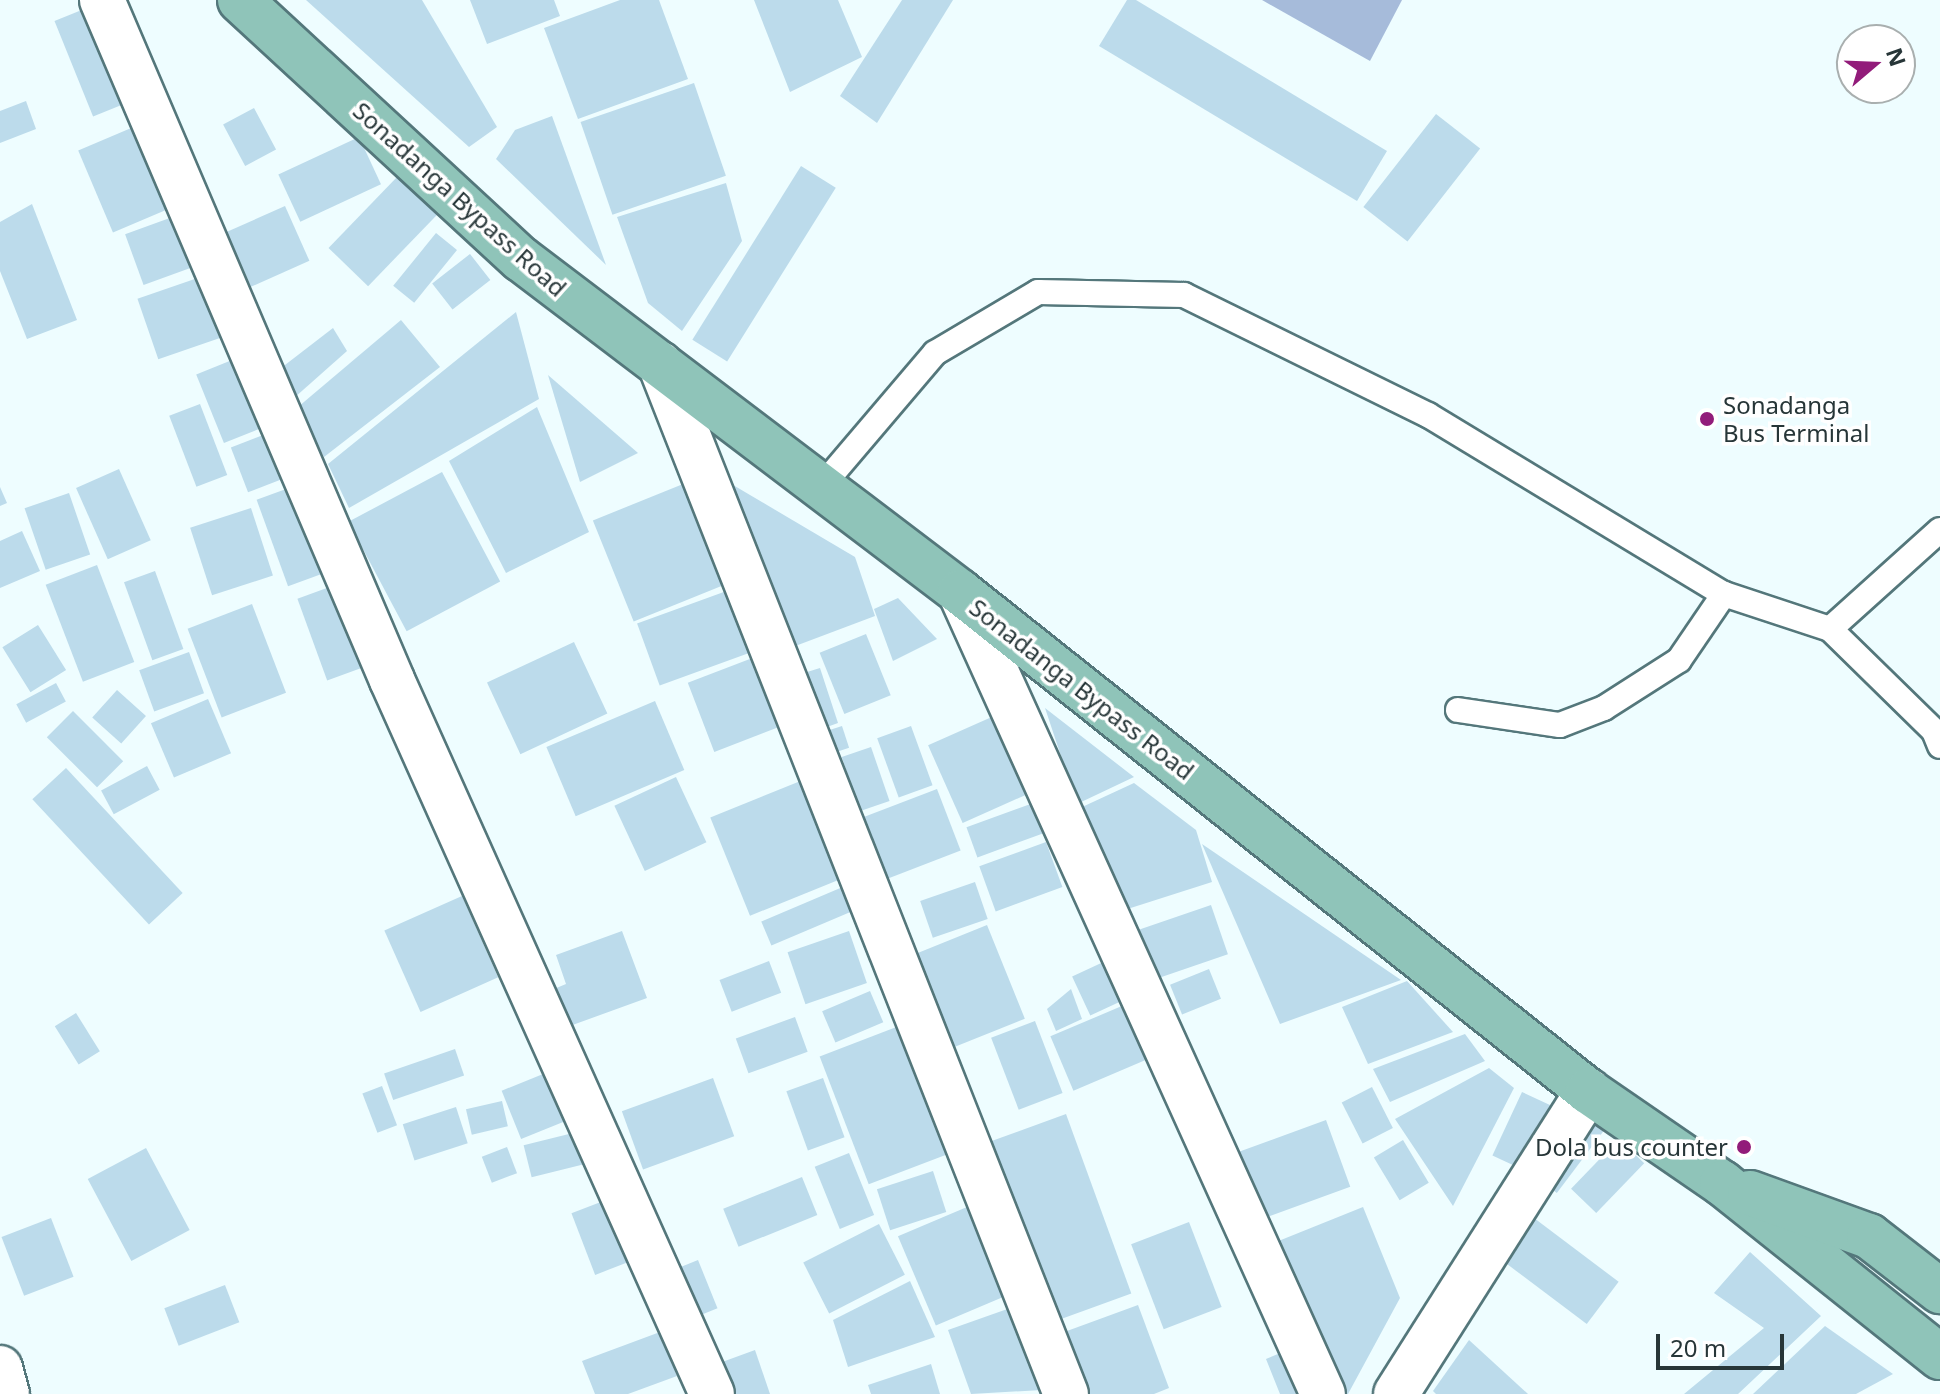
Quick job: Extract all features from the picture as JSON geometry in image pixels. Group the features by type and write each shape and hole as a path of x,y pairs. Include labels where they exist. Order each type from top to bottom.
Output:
{"main road":[{"name":"Sonadanga Bypass Road","path":"240,0 521,259 960,592 1588,1091 1722,1183 1940,1357"},
{"path":"1722,1183 1869,1236 1940,1291"}],"street":[{"path":"102,0 392,680 712,1394"},
{"path":"660,364 1066,1394"},
{"path":"960,592 1323,1394"},
{"path":"1396,1394 1588,1091"},
{"path":"0,1368 7,1394"}],"lane":[{"path":"821,487 935,353 1038,292 1184,295 1428,415 1724,594 1830,629 1934,731 1940,746"},
{"path":"1830,629 1940,530"},
{"path":"1458,710 1560,725 1604,708 1679,660 1724,594"}],"water":[{"path":"1262,0 1402,0 1370,61"}],"building":[{"path":"306,0 422,0 497,127 469,147"},
{"path":"470,0 554,0 560,16 487,44"},
{"path":"620,0 659,0 688,79 578,119 544,28"},
{"path":"754,0 838,0 862,57 790,92"},
{"path":"902,0 953,0 877,123 840,96"},
{"path":"1127,0 1136,0 1387,151 1357,201 1099,46"},
{"path":"99,3 138,98 93,116 54,21"},
{"path":"694,83 726,176 612,215 581,122"},
{"path":"26,101 36,129 0,143 0,111"},
{"path":"254,108 276,149 245,166 223,124"},
{"path":"1436,114 1480,148 1407,241 1363,207"},
{"path":"552,116 606,265 496,159 515,130"},
{"path":"150,120 185,202 113,232 78,150"},
{"path":"359,137 381,184 300,222 278,175"},
{"path":"801,166 836,188 727,362 692,340"},
{"path":"398,176 438,214 368,286 329,248"},
{"path":"726,183 742,241 682,331 648,303 617,217"},
{"path":"32,204 77,320 27,339 0,271 0,222"},
{"path":"285,206 309,261 251,287 227,232"},
{"path":"189,211 207,262 144,285 125,234"},
{"path":"436,233 457,250 414,303 393,286"},
{"path":"470,254 490,280 452,310 432,284"},
{"path":"215,272 236,333 158,359 137,299"},
{"path":"516,312 539,399 349,508 328,464"},
{"path":"401,320 440,367 324,457 298,407"},
{"path":"333,328 347,351 294,398 272,375"},
{"path":"237,358 265,427 224,443 196,374"},
{"path":"548,375 638,453 580,482"},
{"path":"200,404 227,475 196,487 169,416"},
{"path":"537,407 589,532 506,573 449,461"},
{"path":"271,432 288,477 248,492 231,447"},
{"path":"119,469 151,540 108,559 76,488"},
{"path":"442,472 500,581 407,631 348,522"},
{"path":"693,480 734,581 634,622 593,520"},
{"path":"728,482 855,557 875,616 782,651"},
{"path":"297,485 328,571 288,586 257,500"},
{"path":"0,487 7,503 0,506"},
{"path":"69,493 90,554 46,570 25,508"},
{"path":"251,508 273,576 212,595 190,528"},
{"path":"22,531 40,571 0,588 0,541"},
{"path":"97,565 134,662 83,682 46,585"},
{"path":"155,571 183,649 152,660 124,582"},
{"path":"335,585 365,667 327,680 297,599"},
{"path":"732,589 755,651 660,686 637,624"},
{"path":"898,598 937,639 893,661 874,609"},
{"path":"252,604 286,693 222,717 188,629"},
{"path":"38,625 66,670 30,692 2,647"},
{"path":"866,634 891,695 844,714 820,653"},
{"path":"574,642 607,714 520,754 487,683"},
{"path":"189,652 204,693 154,711 139,670"},
{"path":"755,657 782,726 714,752 688,683"},
{"path":"820,668 838,723 813,732 791,677"},
{"path":"56,683 66,702 26,723 16,704"},
{"path":"117,690 146,716 121,744 92,717"},
{"path":"208,699 231,753 174,778 151,723"},
{"path":"655,701 684,770 576,816 546,747"},
{"path":"1045,708 1134,777 1077,804"},
{"path":"73,711 123,761 97,787 47,737"},
{"path":"1003,712 1038,790 963,823 928,745"},
{"path":"842,726 849,748 824,756 817,734"},
{"path":"911,726 933,785 899,798 877,738"},
{"path":"871,747 890,801 860,811 842,757"},
{"path":"147,766 160,790 114,814 101,790"},
{"path":"66,768 183,893 149,924 32,799"},
{"path":"676,777 706,842 645,871 614,806"},
{"path":"803,780 843,878 750,916 710,817"},
{"path":"1134,783 1196,830 1212,882 1115,913 1067,814"},
{"path":"937,789 961,851 882,881 859,819"},
{"path":"1036,802 1047,832 977,857 966,827"},
{"path":"1046,842 1062,887 996,911 979,866"},
{"path":"1202,844 1401,980 1280,1024"},
{"path":"975,882 988,919 933,938 920,901"},
{"path":"845,886 855,910 771,945 761,922"},
{"path":"462,896 498,977 421,1012 384,931"},
{"path":"1211,905 1228,954 1151,981 1134,931"},
{"path":"987,925 1025,1019 953,1048 915,954"},
{"path":"622,931 647,998 556,1031 554,989 566,984 556,955"},
{"path":"849,931 867,983 805,1004 788,952"},
{"path":"1112,958 1130,997 1090,1016 1072,977"},
{"path":"769,961 781,993 732,1012 720,980"},
{"path":"1209,969 1221,999 1182,1014 1170,985"},
{"path":"1407,981 1453,1032 1368,1064 1342,1007"},
{"path":"1071,989 1082,1019 1056,1031 1047,1009"},
{"path":"870,991 883,1022 835,1043 822,1011"},
{"path":"1136,1000 1159,1054 1073,1091 1050,1036"},
{"path":"76,1013 100,1051 79,1064 55,1026"},
{"path":"795,1017 808,1052 748,1073 736,1039"},
{"path":"1035,1021 1063,1093 1019,1110 991,1038"},
{"path":"899,1026 948,1154 869,1184 820,1056"},
{"path":"1465,1034 1485,1061 1390,1102 1373,1069"},
{"path":"455,1049 464,1075 393,1100 384,1073"},
{"path":"1489,1068 1514,1088 1453,1206 1395,1119"},
{"path":"548,1072 567,1120 521,1139 502,1091"},
{"path":"713,1078 734,1136 643,1169 622,1111"},
{"path":"823,1078 845,1137 808,1151 786,1091"},
{"path":"382,1086 397,1125 377,1133 362,1094"},
{"path":"1372,1087 1393,1128 1363,1143 1342,1102"},
{"path":"1522,1092 1554,1107 1524,1170 1492,1155"},
{"path":"502,1101 508,1126 472,1135 466,1109"},
{"path":"456,1107 468,1143 414,1160 403,1124"},
{"path":"1066,1114 1131,1293 1054,1322 989,1142"},
{"path":"1587,1118 1604,1131 1557,1193 1540,1180"},
{"path":"1326,1120 1350,1187 1262,1219 1238,1152"},
{"path":"577,1132 585,1164 532,1177 524,1145"},
{"path":"1619,1139 1644,1163 1596,1213 1571,1189"},
{"path":"1403,1140 1429,1183 1400,1200 1374,1158"},
{"path":"507,1147 517,1173 492,1183 482,1157"},
{"path":"146,1148 190,1230 131,1261 88,1179"},
{"path":"849,1153 874,1215 840,1229 815,1167"},
{"path":"933,1171 946,1212 890,1230 877,1189"},
{"path":"802,1177 817,1215 739,1247 723,1209"},
{"path":"606,1200 630,1262 595,1275 571,1213"},
{"path":"967,1207 1005,1296 936,1326 898,1236"},
{"path":"1363,1207 1400,1298 1348,1394 1341,1394 1271,1244"},
{"path":"51,1218 74,1277 24,1296 2,1237"},
{"path":"1534,1218 1619,1282 1587,1324 1502,1260"},
{"path":"1189,1222 1222,1307 1164,1329 1131,1244"},
{"path":"879,1224 905,1275 829,1313 803,1263"},
{"path":"1750,1252 1821,1316 1738,1394 1684,1394 1764,1328 1714,1293"},
{"path":"698,1260 717,1308 693,1318 674,1270"},
{"path":"910,1281 935,1337 848,1367 833,1320"},
{"path":"225,1285 239,1322 179,1346 164,1308"},
{"path":"1138,1305 1169,1388 1154,1394 1090,1394 1067,1331"},
{"path":"1013,1307 1042,1390 971,1394 948,1330"},
{"path":"1825,1326 1893,1374 1856,1394 1753,1394"},
{"path":"660,1332 677,1376 628,1394 595,1394 582,1361"},
{"path":"1469,1340 1528,1394 1436,1394 1433,1391"},
{"path":"1290,1349 1308,1394 1280,1394 1266,1359"},
{"path":"755,1350 770,1394 725,1394 714,1365"},
{"path":"931,1364 940,1394 871,1394 868,1385"}],"place":[{"name":"Sonadanga Bus Terminal","path":"1707,419"},
{"name":"Dola bus counter","path":"1744,1147"}]}
